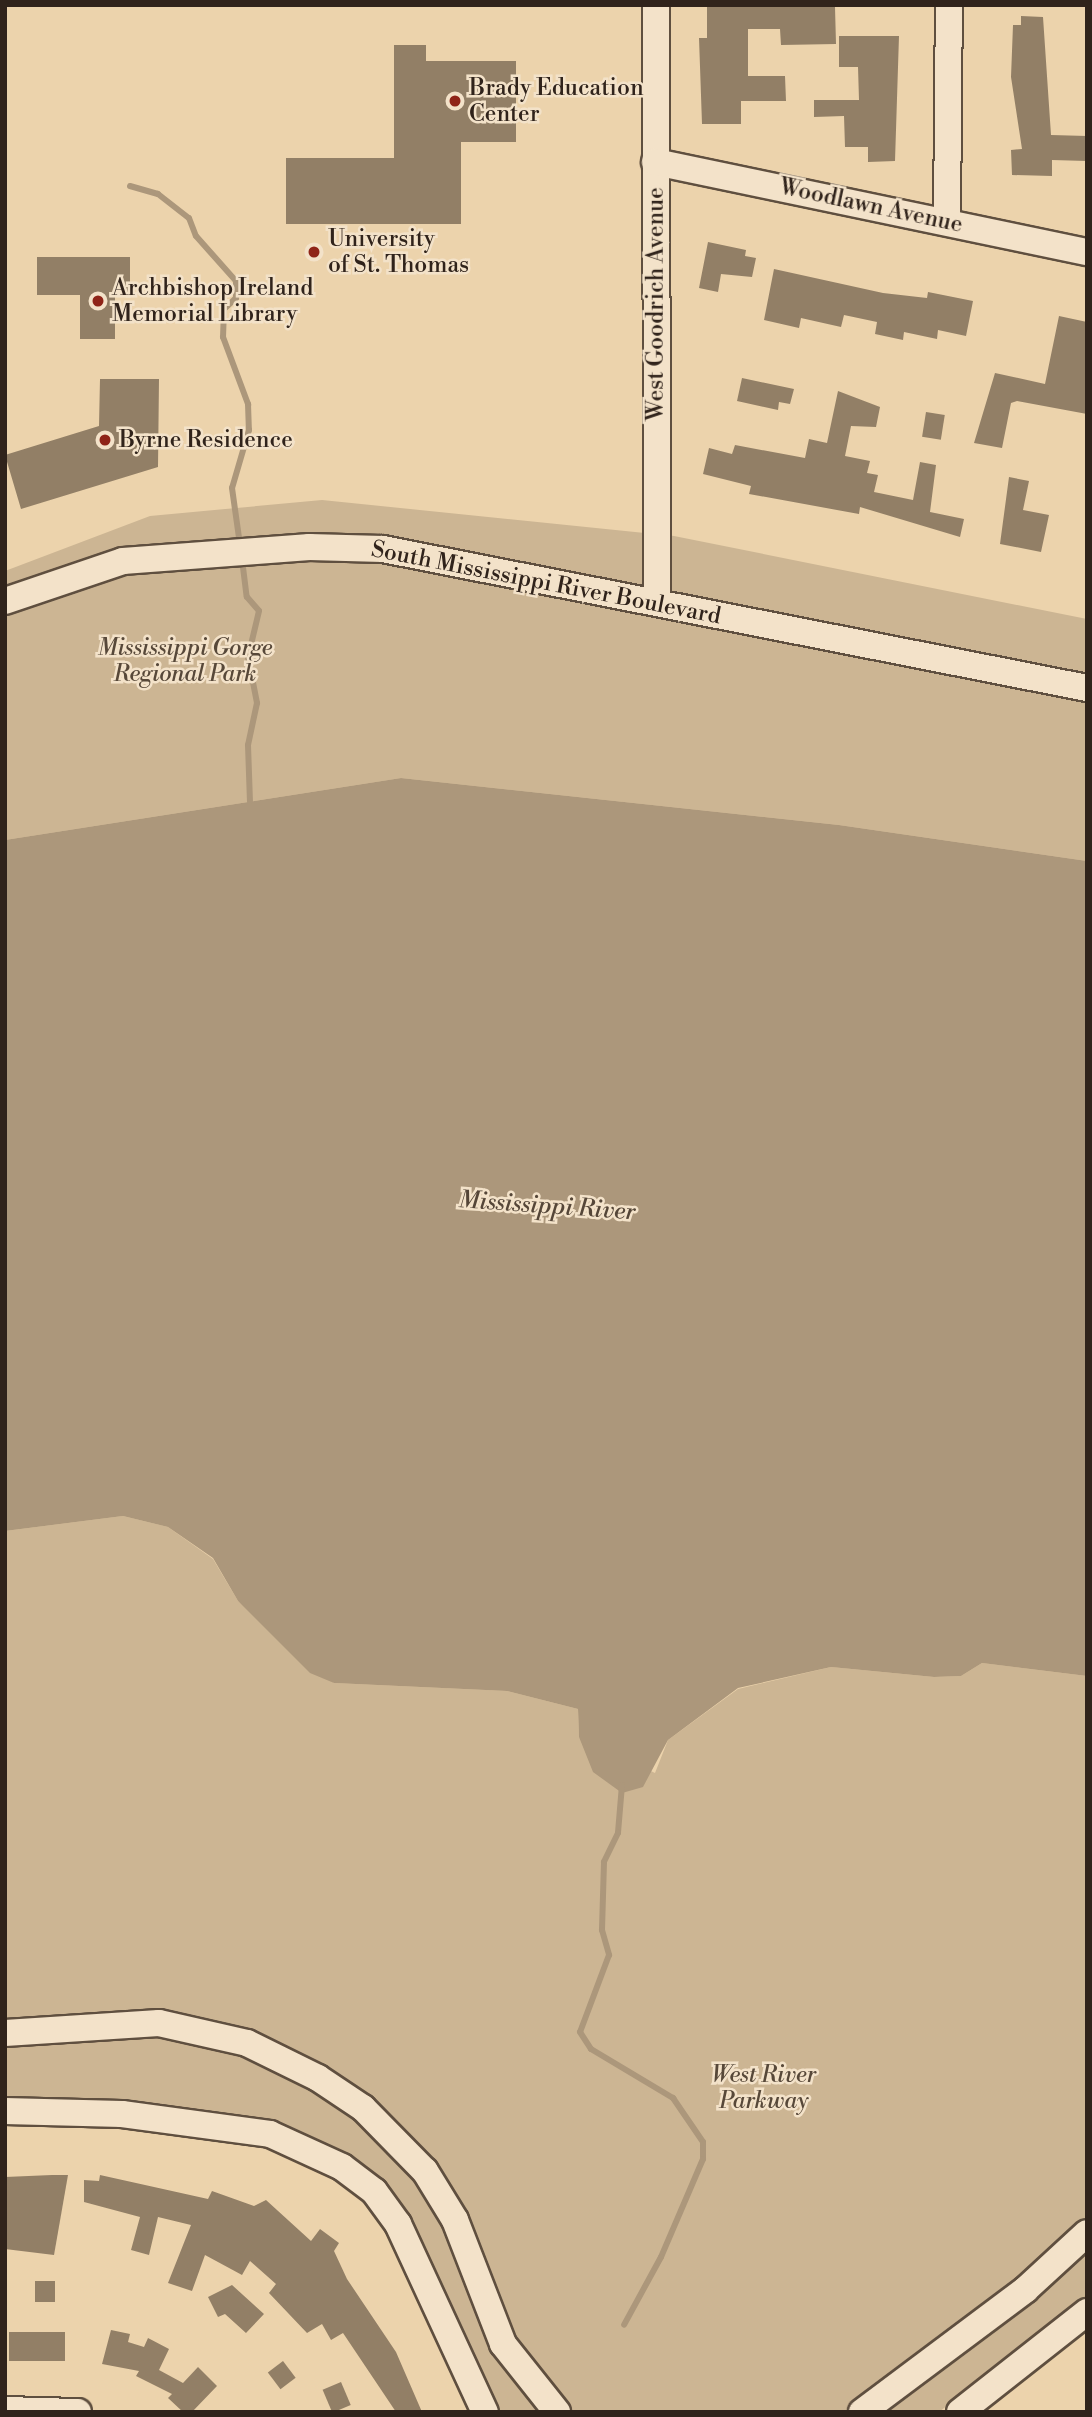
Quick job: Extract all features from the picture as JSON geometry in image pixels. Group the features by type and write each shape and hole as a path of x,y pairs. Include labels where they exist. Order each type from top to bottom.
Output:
{"street":[{"name":"West Goodrich Avenue","path":"656,5 657,602"},
{"path":"947,222 949,5"},
{"name":"Woodlawn Avenue","path":"655,162 1087,252"},
{"name":"South Mississippi River Boulevard","path":"5,601 122,561 178,554 309,547 383,549 1087,688"},
{"path":"5,2033 159,2023 247,2043 318,2078 363,2109 425,2171 455,2220 503,2344 557,2412"},
{"path":"5,2111 122,2114 270,2134 342,2166 374,2191 398,2224 485,2412"},
{"path":"862,2412 1025,2290 1087,2233"},
{"path":"960,2412 1087,2312"},
{"path":"5,2410 78,2412"}],"green space":[{"name":"Mississippi Gorge Regional Park","path":"322,500 674,536 1087,619 1087,861 839,825 401,778 5,840 5,571 150,516"},
{"name":"West River Parkway","path":"123,1516 168,1527 213,1559 238,1601 334,1683 507,1691 578,1709 579,1737 655,1773 668,1740 738,1689 831,1667 934,1677 961,1676 982,1663 1087,1676 1087,2295 939,2412 498,2412 409,2217 348,2156 273,2122 124,2102 5,2098 5,1531"}],"water":[{"name":"Mississippi River","path":"401,778 839,825 1087,861 1087,1676 982,1663 961,1676 934,1677 831,1667 738,1688 668,1740 643,1787 622,1793 593,1772 579,1737 578,1709 507,1691 334,1683 310,1673 238,1601 213,1558 168,1527 123,1516 5,1531 5,840"}],"building":[{"path":"707,5 835,7 836,44 781,45 780,29 748,29 748,76 785,76 786,101 741,101 741,124 702,124 699,38 707,38"},
{"path":"1021,16 1043,17 1051,135 1087,136 1087,161 1052,160 1052,176 1012,175 1011,150 1022,149 1011,77 1013,25 1021,25"},
{"path":"839,36 899,36 895,161 868,162 868,147 845,147 844,116 814,117 814,100 859,100 858,67 839,67"},
{"name":"Brady Education Center","path":"394,45 426,45 426,61 516,61 516,142 461,142 461,224 286,224 286,158 394,158"},
{"path":"708,242 746,250 745,256 756,258 752,277 721,274 718,292 699,288"},
{"name":"Archbishop Ireland Memorial Library","path":"37,257 130,257 130,295 115,295 115,339 80,339 80,295 37,295"},
{"path":"774,269 883,293 927,298 928,292 973,301 966,336 938,330 937,339 904,332 903,340 875,334 877,322 844,315 841,327 801,318 799,328 764,320"},
{"path":"1059,316 1087,322 1087,414 1017,401 1011,403 1002,448 974,443 995,373 1045,384"},
{"path":"742,378 794,389 790,404 779,402 778,410 737,401"},
{"name":"Byrne Residence","path":"100,379 159,379 158,467 21,509 5,455 99,426"},
{"path":"838,391 880,407 876,427 851,426 845,456 870,461 867,473 878,475 874,492 913,500 920,462 936,465 930,512 964,519 960,537 860,507 859,514 749,494 751,486 703,474 709,448 732,454 735,445 805,458 809,439 827,443"},
{"path":"926,412 945,415 941,440 922,437"},
{"path":"1009,477 1029,481 1023,510 1049,515 1041,552 1000,544"},
{"path":"68,2175 54,2255 5,2249 5,2177"},
{"path":"100,2175 208,2199 212,2191 254,2206 266,2200 311,2241 320,2229 339,2243 334,2251 347,2279 396,2352 422,2412 396,2412 343,2333 331,2340 322,2324 307,2333 269,2293 276,2284 250,2261 242,2275 205,2255 192,2291 168,2283 191,2225 158,2217 149,2255 131,2250 140,2217 84,2202 84,2180 99,2181"},
{"path":"35,2281 55,2281 55,2302 35,2302"},
{"path":"232,2285 264,2314 246,2333 225,2314 218,2317 208,2297"},
{"path":"111,2330 130,2334 128,2342 144,2347 148,2338 169,2349 159,2370 183,2383 198,2367 217,2386 192,2412 183,2412 168,2398 172,2394 136,2376 139,2371 102,2364"},
{"path":"9,2332 65,2332 65,2361 9,2361"},
{"path":"283,2361 296,2378 280,2389 268,2372"},
{"path":"341,2382 351,2405 332,2412 323,2390"}],"waterway":[{"path":"130,186 158,194 189,218 196,236 236,281 236,298 224,309 223,337 248,404 249,430 232,488 240,545"},
{"path":"242,559 247,597 259,611 248,657 257,703 248,745 250,801"},
{"path":"622,1785 618,1833 604,1862 602,1930 609,1955 580,2032 591,2049 673,2098 703,2142 703,2159 661,2257 624,2325"}],"place":[{"name":"Brady Education Center","path":"455,101"},
{"name":"University of St. Thomas","path":"314,252"},
{"name":"Archbishop Ireland Memorial Library","path":"98,301"},
{"name":"Byrne Residence","path":"105,440"}]}
